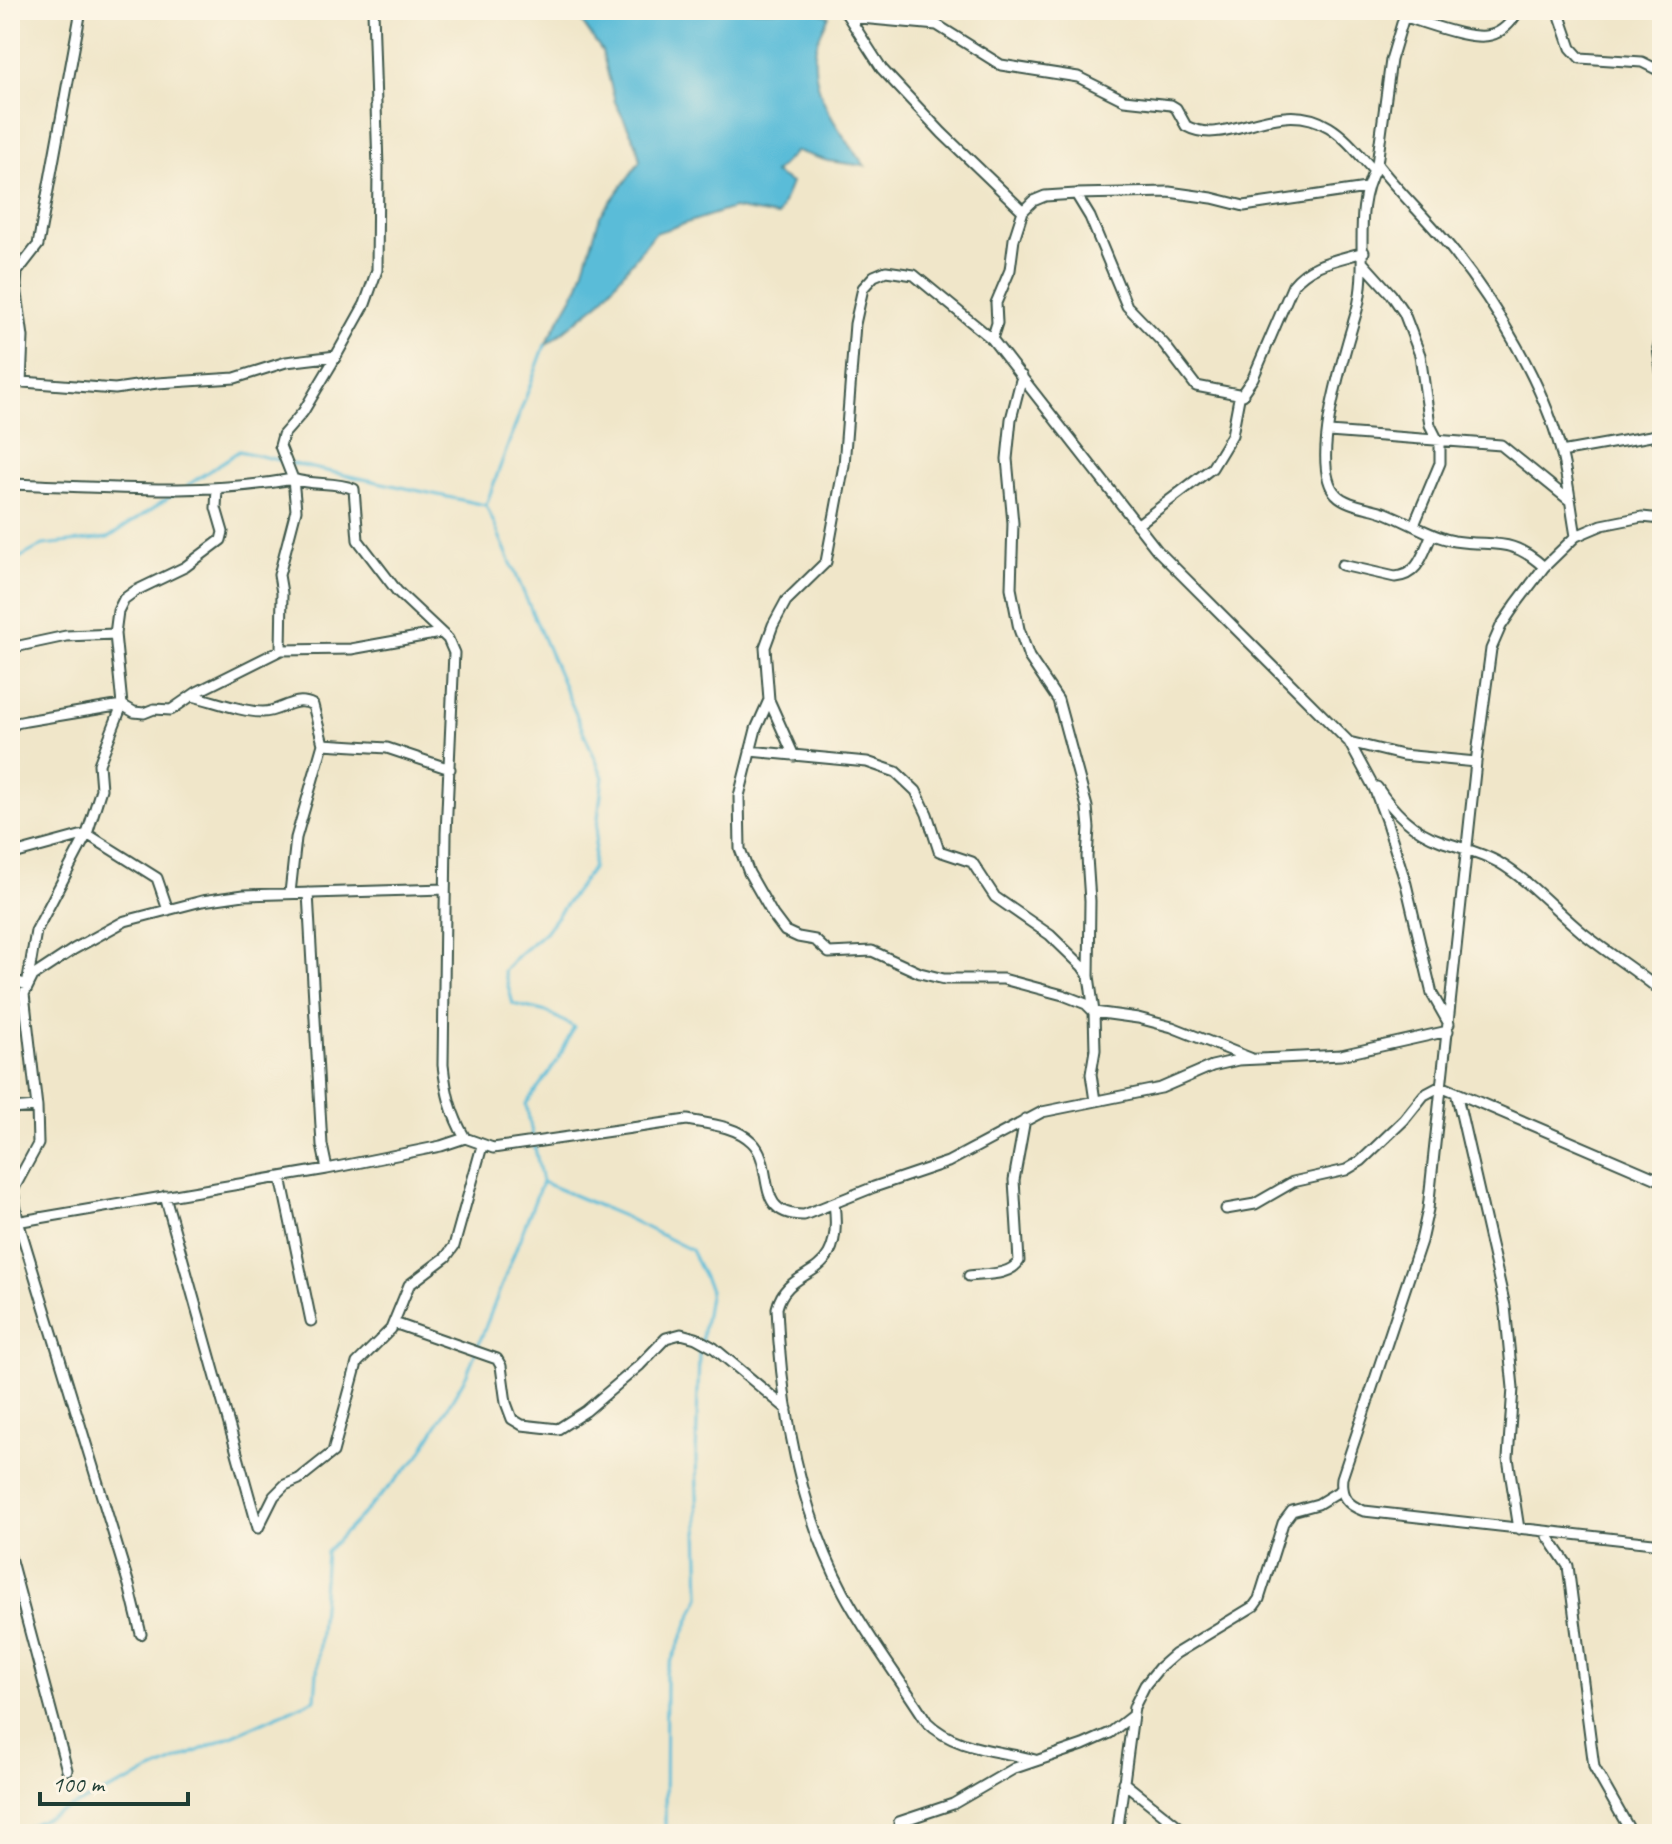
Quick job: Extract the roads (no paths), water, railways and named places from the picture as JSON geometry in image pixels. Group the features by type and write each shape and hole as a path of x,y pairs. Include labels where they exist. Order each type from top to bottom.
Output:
{"street":[{"path":"21,383 23,337 17,272 38,245 81,10"},
{"path":"281,650 282,593 279,575 296,510 293,479 280,446 283,435 303,412 365,304 377,270 378,168 373,10"},
{"path":"1519,10 1507,26 1491,35 1469,34 1406,14 1391,60 1376,167 1362,201 1363,258 1359,302 1333,390 1328,474 1330,486 1337,496 1449,540 1520,548 1544,567"},
{"path":"1558,10 1571,48 1580,58 1642,62 1662,72"},
{"path":"847,14 937,25 1001,65 1078,77 1124,100 1171,105 1186,126 1196,131 1217,131 1279,116 1308,118 1329,127 1376,167 1453,251 1485,296 1521,356 1561,452 1576,536"},
{"path":"847,14 882,69 942,133 1023,211"},
{"path":"992,339 997,323 996,303 1010,270 1014,239 1023,211 1033,201 1045,196 1169,192 1244,206 1366,188"},
{"path":"1076,194 1090,217 1133,315 1164,344 1196,386 1243,395"},
{"path":"1137,525 1212,468 1232,435 1237,406 1253,378 1293,285 1302,273 1317,265 1363,258"},
{"path":"1363,258 1404,313 1420,355 1430,425 1441,454 1414,525"},
{"path":"794,756 769,700 765,647 786,601 826,562 829,554 844,465 855,324 863,288 874,276 886,271 914,275 992,339 1137,525 1186,580 1349,742 1386,820 1406,884 1432,994 1449,1028"},
{"path":"1662,334 1658,348 1662,378"},
{"path":"10,381 115,389 169,381 235,378 286,362 336,356"},
{"path":"1022,376 1011,419 1007,459 1013,523 1011,588 1019,629 1029,657 1058,700 1087,807 1089,976 1095,1050 1091,1074 1095,1101"},
{"path":"1329,432 1501,445 1569,500"},
{"path":"1561,452 1662,434"},
{"path":"10,484 178,489 293,479 307,484 345,485 354,489 358,540 397,591 452,645 454,653 445,889 443,1065 446,1095 453,1116 465,1138 482,1146 507,1147 687,1120 719,1125 752,1142 763,1166 767,1193 777,1207 792,1215 804,1215 948,1162 1042,1112 1161,1088 1212,1066 1250,1058 1341,1055 1449,1028"},
{"path":"141,1634 103,1498 14,1222 13,1190 38,1144 37,1107 24,994 36,931 87,834 101,789 99,764 122,705 115,634 118,611 124,599 135,591 185,567 221,540 223,532 216,508 217,488"},
{"path":"1662,519 1642,517 1602,525 1576,536 1544,567 1501,626 1491,649 1428,1209 1421,1241 1342,1478 1341,1490 1345,1500 1364,1511 1662,1544"},
{"path":"1342,565 1395,577 1412,573 1432,534"},
{"path":"10,729 16,723 122,705 134,712 171,710 281,650 351,649 440,633"},
{"path":"10,648 66,636 115,634"},
{"path":"193,696 261,712 296,702 310,703 323,744 296,838 290,893"},
{"path":"769,700 756,729 739,796 740,849 749,873 785,931 815,940 829,953 872,951 920,973 944,979 1003,979 1063,995 1086,1004 1094,1012 1138,1018 1172,1027 1250,1058"},
{"path":"1349,742 1402,755 1476,762"},
{"path":"323,744 387,748 450,769"},
{"path":"750,751 867,762 896,772 916,791 939,851 972,862 995,897 1050,935 1089,976"},
{"path":"1361,764 1401,817 1419,831 1497,862 1662,992"},
{"path":"10,855 87,834 157,878 168,910"},
{"path":"27,985 33,976 74,949 125,921 168,910 244,895 445,889"},
{"path":"308,893 322,1145 327,1169"},
{"path":"10,979 27,985"},
{"path":"1226,1209 1255,1204 1293,1182 1346,1170 1361,1161 1404,1120 1424,1095 1441,1086 1662,1181"},
{"path":"1456,1092 1505,1306 1513,1388 1508,1458 1519,1529"},
{"path":"10,1109 37,1107"},
{"path":"969,1276 1006,1271 1017,1266 1019,1261 1014,1180 1025,1119"},
{"path":"14,1222 327,1169 441,1146 465,1138"},
{"path":"165,1196 258,1528 274,1496 333,1452 357,1363 394,1323 409,1285 446,1257 454,1246 482,1146"},
{"path":"281,1177 311,1321"},
{"path":"834,1203 836,1230 831,1252 824,1262 794,1284 779,1300 778,1326 787,1409 802,1483 816,1528 833,1571 853,1608 927,1722 954,1741 1035,1760"},
{"path":"394,1323 497,1359 512,1419 522,1425 558,1429 586,1411 640,1365 666,1338 681,1334 714,1348 787,1409"},
{"path":"1117,1834 1133,1715 1145,1685 1159,1668 1196,1640 1254,1606 1259,1599 1283,1523 1292,1511 1318,1504 1341,1490"},
{"path":"1545,1532 1568,1566 1594,1767 1634,1832"},
{"path":"10,1557 67,1770"},
{"path":"899,1822 953,1804 1015,1768 1110,1733 1133,1715"},
{"path":"1123,1782 1188,1834"}],"water":[{"path":"583,10 814,10 829,16 816,47 818,84 829,113 865,166 828,161 796,151 774,173 791,183 778,216 733,208 655,233 600,302 544,347 579,285 600,216 640,161 636,143 615,102 602,51 581,21"}],"waterway":[{"path":"545,345 486,505 603,777 592,869 545,932 504,971 513,1004 547,1012 574,1027 558,1060 526,1104 542,1182 623,1216 691,1250 710,1290 699,1355 696,1457 700,1597 666,1673 665,1824 669,1834"},
{"path":"188,485 239,451 282,461"},
{"path":"289,463 485,505"},
{"path":"10,563 43,545 108,538 179,491"},
{"path":"10,1834 315,1699 326,1552 419,1456 467,1374 542,1182"}]}
